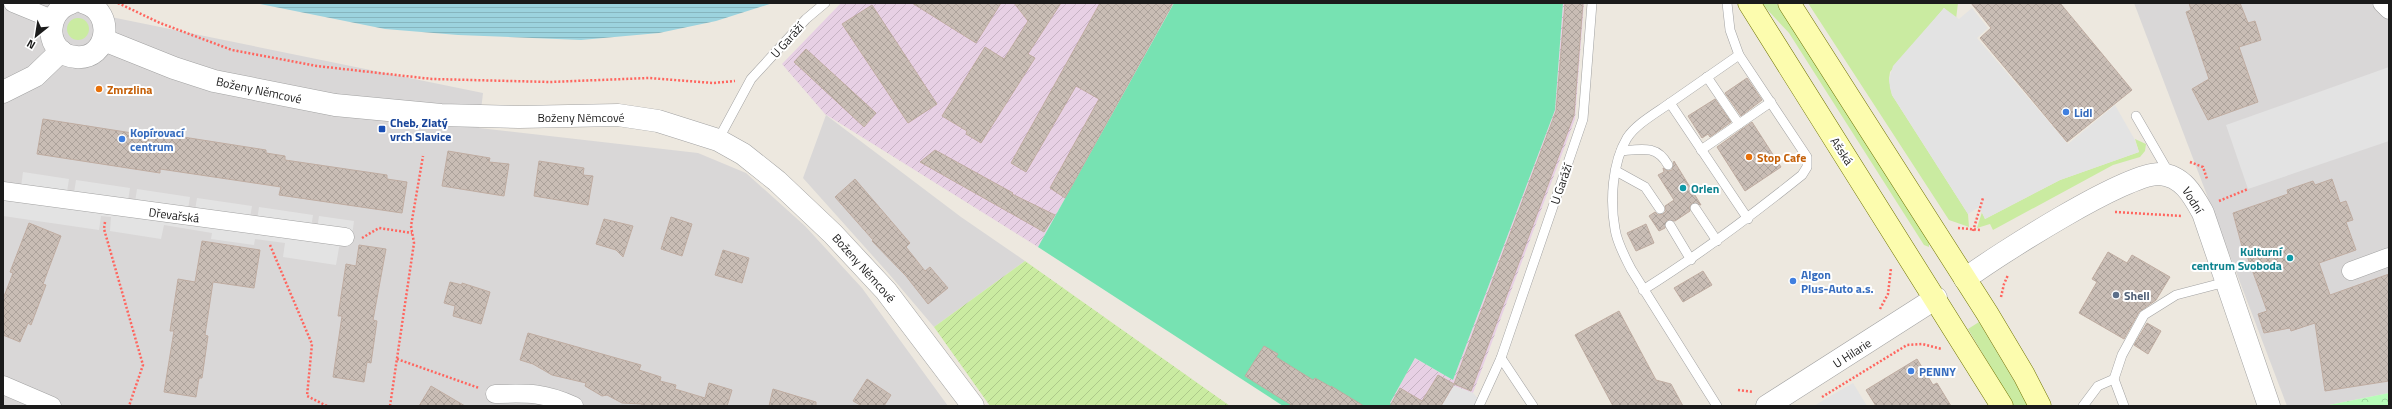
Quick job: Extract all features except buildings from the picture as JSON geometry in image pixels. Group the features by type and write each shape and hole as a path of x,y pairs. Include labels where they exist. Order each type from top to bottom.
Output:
{"main road":[{"name":"Ašská","path":"1749,3 1936,298 2002,406"},
{"path":"1789,3 1965,279 2024,375 2040,406"},
{"path":"1936,298 1965,279"}],"street":[{"path":"13,3 52,20"},
{"path":"71,3 58,10 52,20 51,37 61,51 71,56 82,57 97,49 104,40 106,29 103,19 97,10 85,3"},
{"path":"2382,3 2389,10"},
{"name":"Boženy Němcové","path":"104,40 174,68 214,81 335,105 441,115 519,117 618,115 658,121 718,140 743,154 777,181 833,234 886,291 973,406"},
{"path":"3,92 35,76 61,51"},
{"name":"Vodní","path":"1965,279 2045,228 2127,182 2151,174 2170,176 2190,190 2205,222 2269,406"},
{"name":"Dřevařská","path":"3,191 345,237"},
{"path":"2351,271 2389,257"},
{"name":"U Hilarie","path":"1761,399 1936,298"},
{"path":"3,385 52,406"},
{"path":"495,394 536,393 555,397 574,406"}],"lane":[{"name":"U Garáží","path":"718,140 752,79 806,19 825,3"},
{"name":"U Garáží","path":"1479,406 1501,358 1583,119 1592,3"},
{"path":"1643,290 1691,260 1748,218 1802,175 1807,167 1807,157 1739,55 1730,30 1726,3"},
{"path":"1717,406 1631,269 1615,230 1613,198 1616,171 1621,151 1627,138 1636,128 1739,55"},
{"path":"1708,77 1739,124"},
{"path":"1701,150 1771,102"},
{"path":"1670,103 1748,218"},
{"path":"2136,116 2170,176"},
{"path":"1621,151 1645,149 1658,152 1668,165"},
{"path":"1616,171 1645,187 1660,209"},
{"path":"1695,208 1717,241"},
{"path":"1670,225 1691,260"},
{"path":"2124,406 2114,379 2122,355 2144,315 2176,295 2226,282"},
{"path":"1501,358 1533,406"},
{"path":"2083,406 2098,386 2114,379"}],"path":[{"path":"117,3 160,23 232,50 317,66 432,79 550,82 648,78 713,83 752,79"},
{"path":"390,406 414,243 411,226 423,156"},
{"path":"1973,231 1983,198"},
{"path":"108,206 104,229 143,365 129,406"},
{"path":"2108,216 2114,212 2189,217 2192,226 2205,222"},
{"path":"345,237 361,239 379,228 412,233"},
{"path":"269,242 312,344 307,396 327,406"},
{"path":"1878,310 1889,289 1891,263"},
{"path":"2002,303 2004,284 2011,272"},
{"path":"1821,398 1907,345 1922,344 1947,351"},
{"path":"396,359 461,380 495,394"},
{"path":"1738,390 1761,399"}],"shaded area":[{"path":"3,3 75,3 111,17 483,93 479,128 698,153 746,173 805,226 862,288 948,406 3,406"},
{"path":"841,3 1174,3 1038,247 825,114 782,64"},
{"path":"1563,3 1584,3 1575,119 1473,393 1454,386 1441,406 1395,406 1390,403 1415,358 1453,380 1555,110"},
{"path":"2134,3 2389,3 2389,393 2324,406 2287,406"},
{"path":"1944,8 1959,19 1972,8 1988,28 1977,38 2068,144 2115,105 2135,140 2139,152 2060,180 1985,219 1979,207 1968,214 1892,95 1890,88 1889,79 1893,66"},
{"path":"2389,67 2389,141 2248,189 2226,125"},
{"path":"826,115 961,217 1025,261 934,327 803,178"},
{"path":"23,172 69,179 67,192 74,193 76,180 130,188 128,201 135,202 137,189 190,197 188,209 195,210 197,198 252,206 250,218 257,220 259,207 313,215 311,228 317,229 319,216 354,221 351,244 340,242 336,265 283,257 285,243 255,239 254,245 211,239 212,233 164,225 161,239 110,231 111,217 101,216 99,230 3,216 3,191 21,187"},
{"path":"1853,383 1867,406 1814,406 1832,395"},
{"path":"1454,386 1473,393 1485,406 1441,406"}],"green space":[{"path":"1174,3 1563,3 1555,110 1453,380 1415,358 1390,403 1395,406 1283,406 1038,247"},
{"path":"1761,3 1776,3 1929,242 1929,247 1924,245 1789,33"},
{"path":"1808,3 1958,3 1956,19 1944,8 1890,72 1889,79 1892,95 1968,214 1969,227 1949,220"},
{"path":"78,18 86,21 89,29 86,37 78,40 70,37 67,29 70,21"},
{"path":"2135,139 2146,144 2145,151 2140,157 2113,165 1993,230 1990,224 1977,228 1982,212 1985,219 2060,180 2139,152"},
{"path":"1025,261 1230,406 990,406 934,327"},
{"path":"1979,322 2029,406 2014,406 1968,329"},
{"path":"2389,393 2389,406 2324,406"}],"water":[{"path":"255,3 773,3 716,21 659,33 581,40 458,35 385,29"}],"place":[{"name":"Zmrzlina","path":"99,89"},
{"name":"Lidl","path":"2066,112"},
{"name":"Cheb, Zlatý vrch Slavice","path":"382,129"},
{"name":"Kopírovací centrum","path":"122,139"},
{"name":"Stop Cafe","path":"1749,157"},
{"name":"Orlen","path":"1683,188"},
{"name":"Kulturní centrum Svoboda","path":"2290,258"},
{"name":"Algon Plus-Auto a.s.","path":"1793,281"},
{"name":"Shell","path":"2116,295"},
{"name":"PENNY","path":"1911,371"}]}
